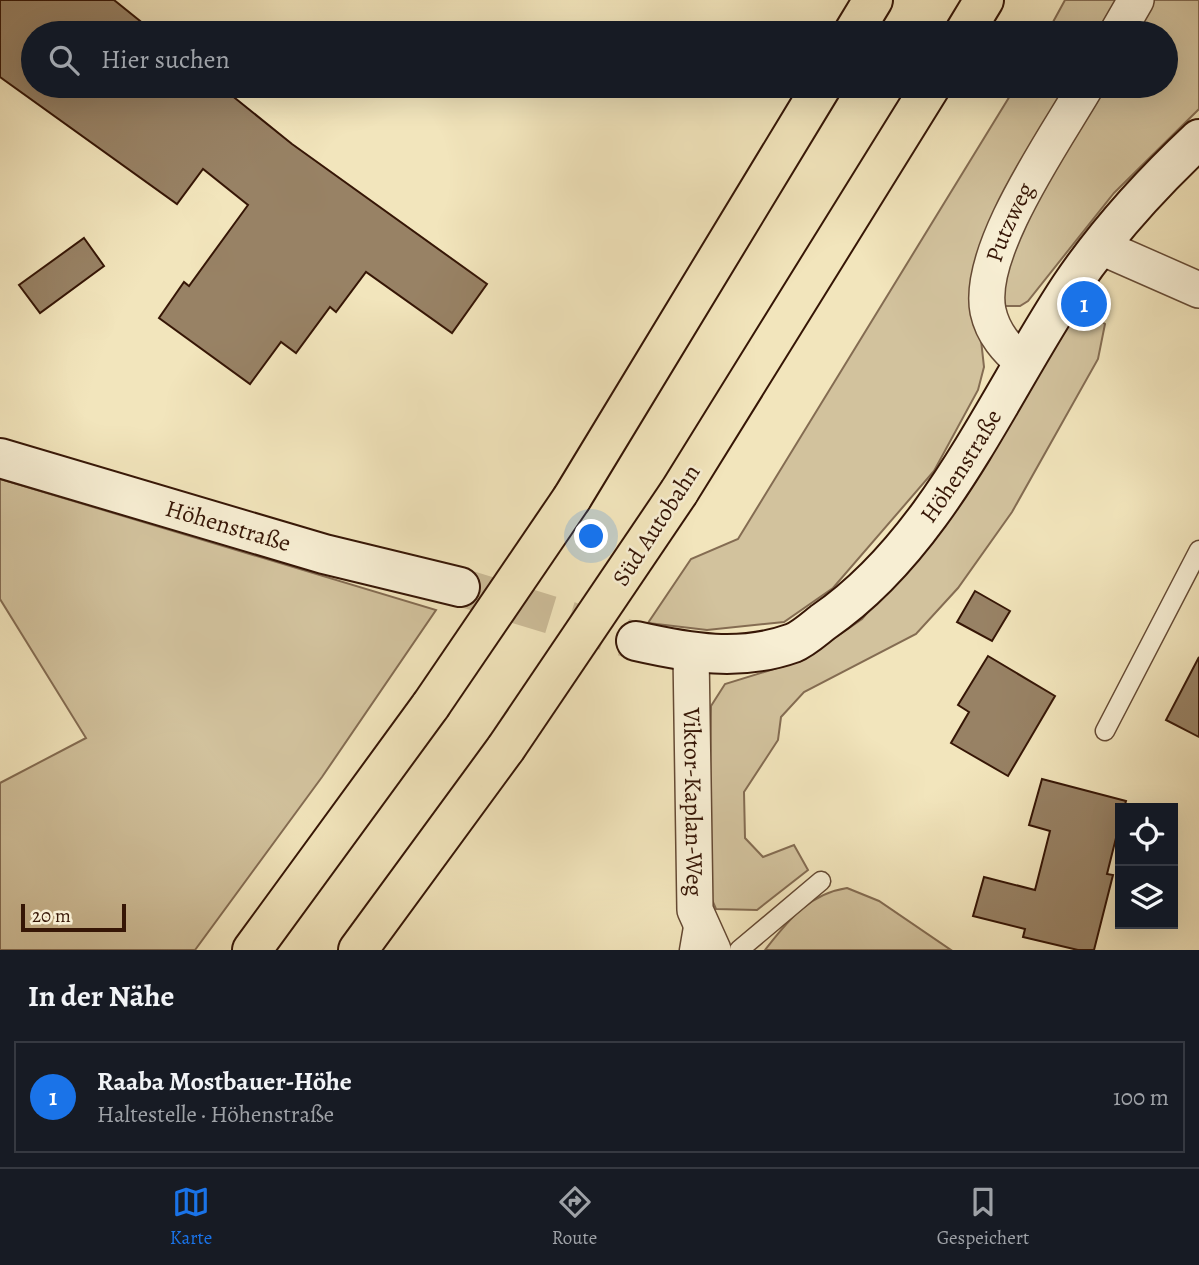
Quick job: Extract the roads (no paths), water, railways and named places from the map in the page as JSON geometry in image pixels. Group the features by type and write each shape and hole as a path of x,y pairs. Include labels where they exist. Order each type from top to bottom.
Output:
{"highway":[{"path":"860,21 873,0"},
{"path":"971,21 984,0"},
{"path":"252,950 431,705 572,498 814,98"},
{"name":"Süd Autobahn","path":"358,950 506,748 679,492 924,98"}],"street":[{"path":"1124,21 1136,0"},
{"name":"Putzweg","path":"1024,364 1006,347 994,330 986,289 1003,233 1079,98"},
{"name":"Höhenstraße","path":"636,641 691,653 737,655 794,642 849,605 889,562 952,484 1099,246 1161,175 1199,139"},
{"path":"1099,246 1199,290"},
{"name":"Höhenstraße","path":"0,458 324,554 460,587"},
{"name":"Viktor-Kaplan-Weg","path":"691,653 695,910"},
{"path":"695,910 713,950"}],"lane":[{"path":"1105,731 1199,550"},
{"path":"739,950 821,881"},
{"name":"Viktor-Kaplan-Weg","path":"690,950 695,910"}],"tunnel":[{"path":"460,587 636,641"}],"place":[{"name":"Raaba Mostbauer-Höhe","path":"1084,304"}]}
